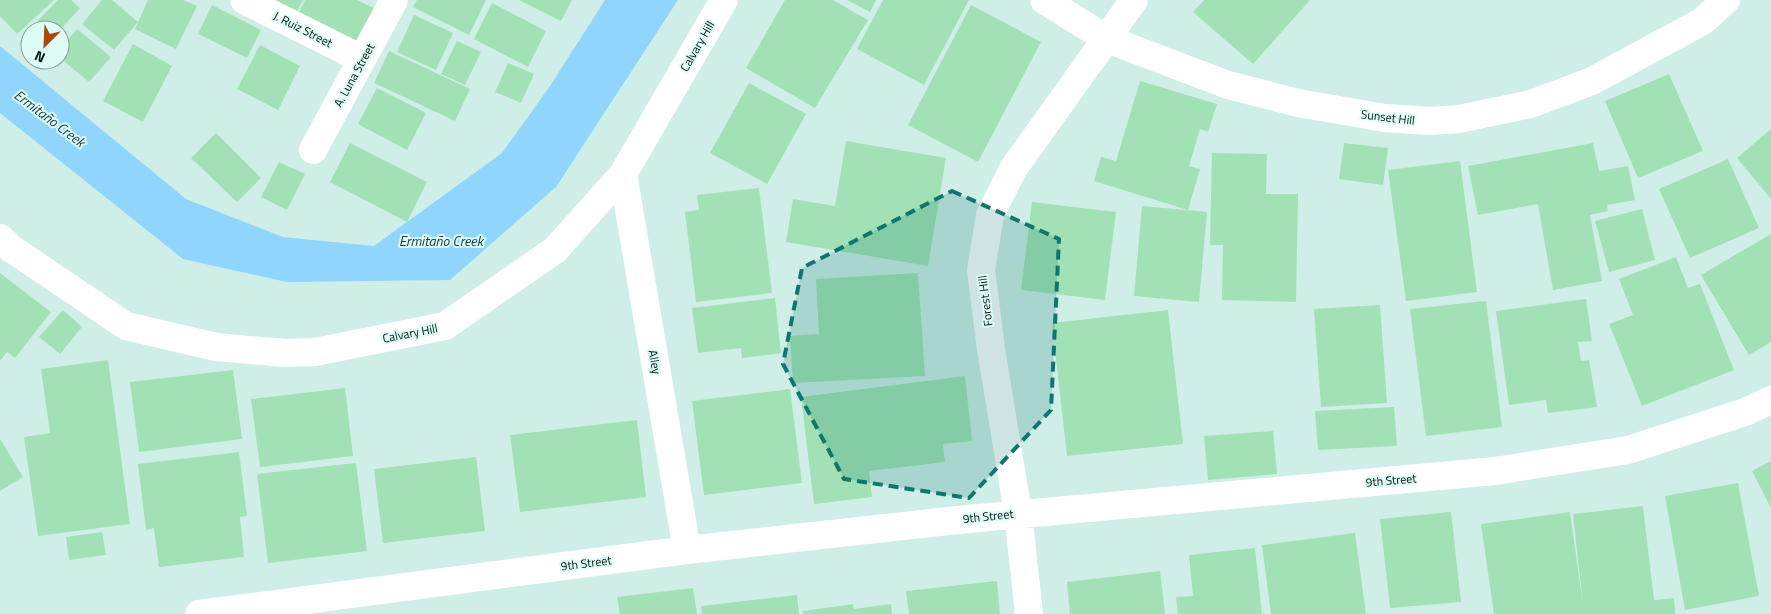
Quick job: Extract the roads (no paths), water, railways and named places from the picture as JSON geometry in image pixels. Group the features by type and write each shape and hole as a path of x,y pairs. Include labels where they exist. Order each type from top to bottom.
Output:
{"street":[{"name":"J. Ruiz Street","path":"244,0 362,59"},
{"name":"A. Luna Street","path":"313,150 394,0"},
{"name":"Calvary Hill","path":"0,238 12,249 126,326 216,347 286,353 315,352 445,326 555,250 623,174 724,0"},
{"name":"Sunset Hill","path":"1044,0 1107,39 1228,85 1298,103 1385,118 1430,121 1459,118 1531,104 1592,81 1703,21 1726,0"},
{"name":"Forest Hill","path":"1029,614 1018,513 991,349 981,270 990,215 1013,169 1134,0"},
{"name":"Alley","path":"623,174 687,550"},
{"name":"9th Street","path":"199,614 687,550 1018,513 1495,471 1628,450 1745,412 1771,400"}],"water":[{"name":"Ermitaño Creek","path":"605,0 678,0 556,187 450,280 287,282 183,259 0,113 0,46 20,62 20,70 29,70 186,199 283,237 374,246 502,153 550,86"}]}
